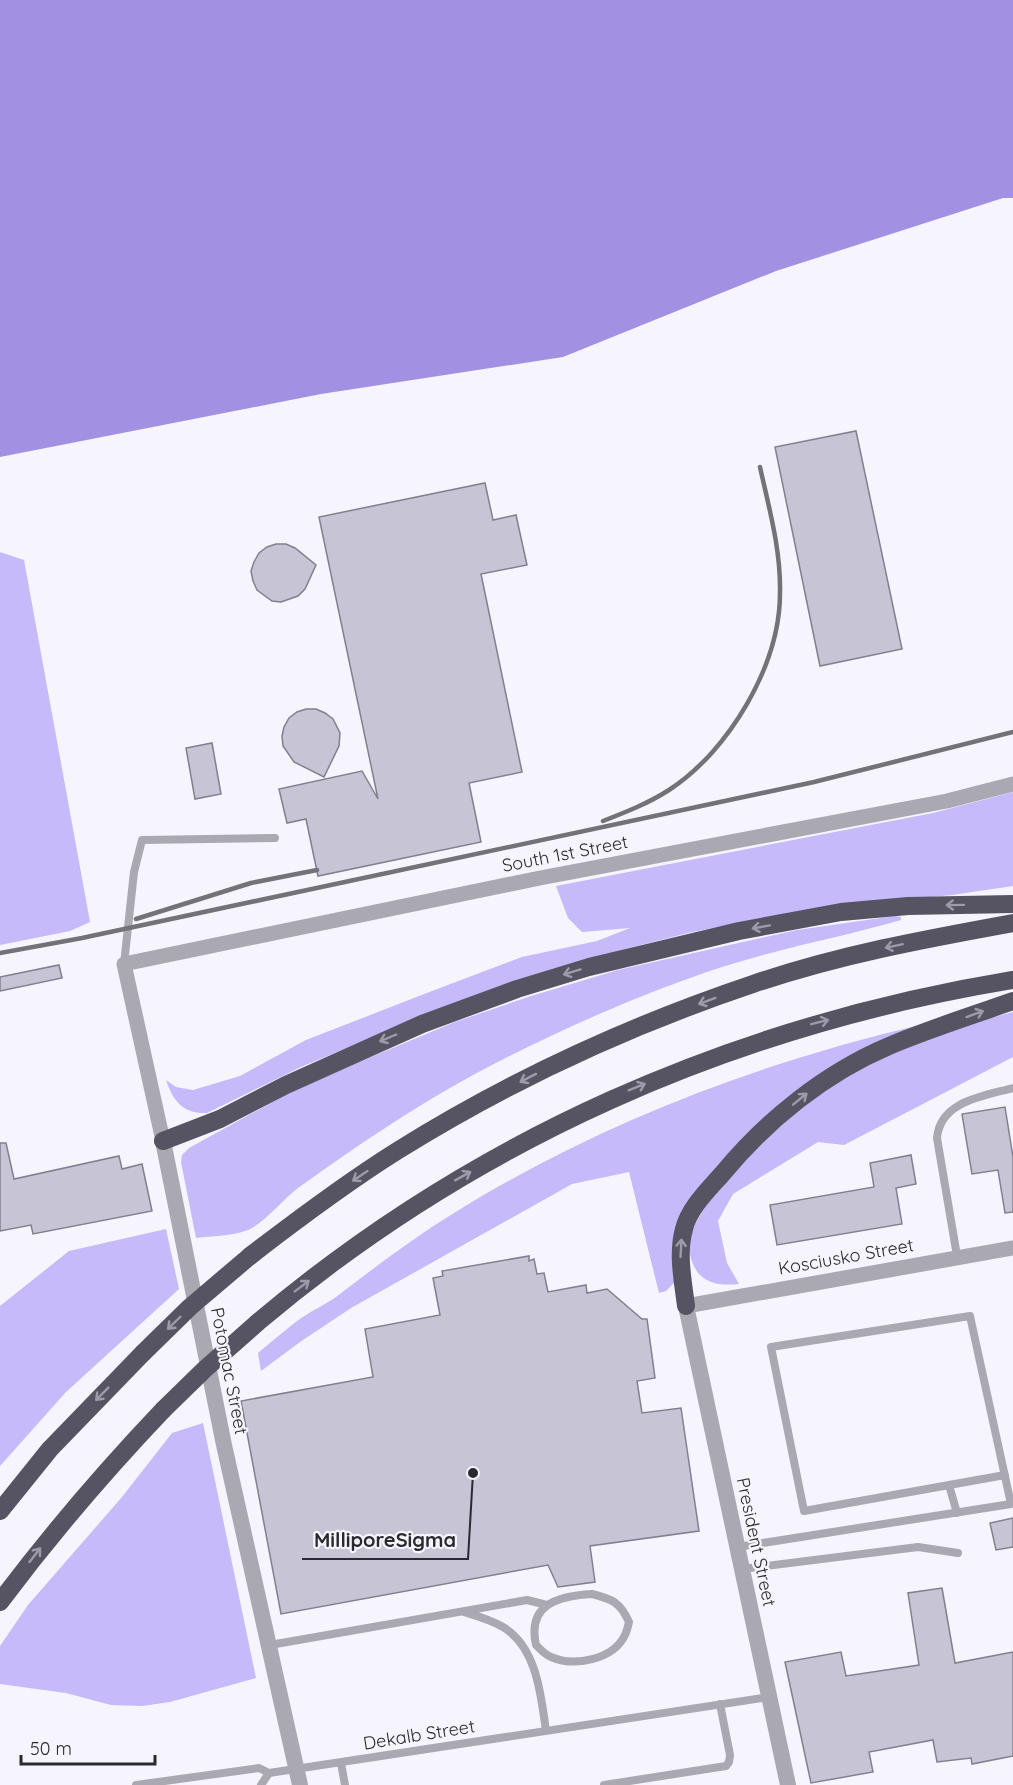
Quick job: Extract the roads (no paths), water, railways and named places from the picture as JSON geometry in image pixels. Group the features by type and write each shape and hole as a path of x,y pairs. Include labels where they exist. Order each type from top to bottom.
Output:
{"highway":[{"path":"163,1141 220,1119 286,1085 422,1023 518,988 589,967 740,930 842,912 908,906 1013,904"},
{"path":"0,1511 50,1449 190,1307 250,1256 319,1203 396,1151 482,1101 568,1058 661,1017 754,983 849,956 1013,923"},
{"path":"0,1602 73,1509 115,1460 205,1369 298,1289 364,1240 454,1182 539,1134 627,1091 713,1057 805,1026 897,1003 1013,980"},
{"path":"686,1306 681,1263 684,1226 695,1208 736,1157 766,1128 822,1082 851,1065 887,1047 1013,1001"}],"street":[{"name":"South 1st Street","path":"124,964 540,878 947,801 1013,784"},
{"name":"Potomac Street","path":"124,964 163,1141 224,1445 298,1777"},
{"name":"Kosciusko Street","path":"686,1306 957,1256 1013,1248"},
{"name":"President Street","path":"686,1306 788,1785"}],"lane":[{"path":"124,964 134,872 142,840 275,838"},
{"path":"957,1256 937,1131 941,1120 959,1105 1013,1088"},
{"path":"737,1547 1011,1504 1005,1474 970,1316 771,1347 804,1511 1005,1474"},
{"path":"949,1485 957,1513"},
{"path":"742,1569 918,1547 958,1553"},
{"path":"592,1594 609,1598 622,1608 629,1622 625,1636 615,1648 597,1658 573,1662 550,1657 536,1646 533,1631 539,1615 547,1605 557,1599 592,1594"},
{"path":"270,1645 527,1600 547,1605"},
{"path":"462,1612 503,1626 514,1635 526,1653 540,1687 546,1731"},
{"path":"526,1653 536,1646"},
{"name":"Dekalb Street","path":"136,1785 259,1768 269,1773 298,1777 341,1762 769,1697"},
{"path":"604,1785 726,1766 730,1755 720,1704"},
{"path":"341,1762 345,1785"},
{"path":"261,1785 269,1773"}],"railway":[{"path":"603,821 653,799 691,773 712,753 730,730 761,677 778,621 780,577 771,514 760,467"},
{"path":"0,953 82,938 814,782 1013,732"},
{"path":"136,919 251,883 317,870"}],"place":[{"name":"MilliporeSigma","path":"473,1473"}]}
